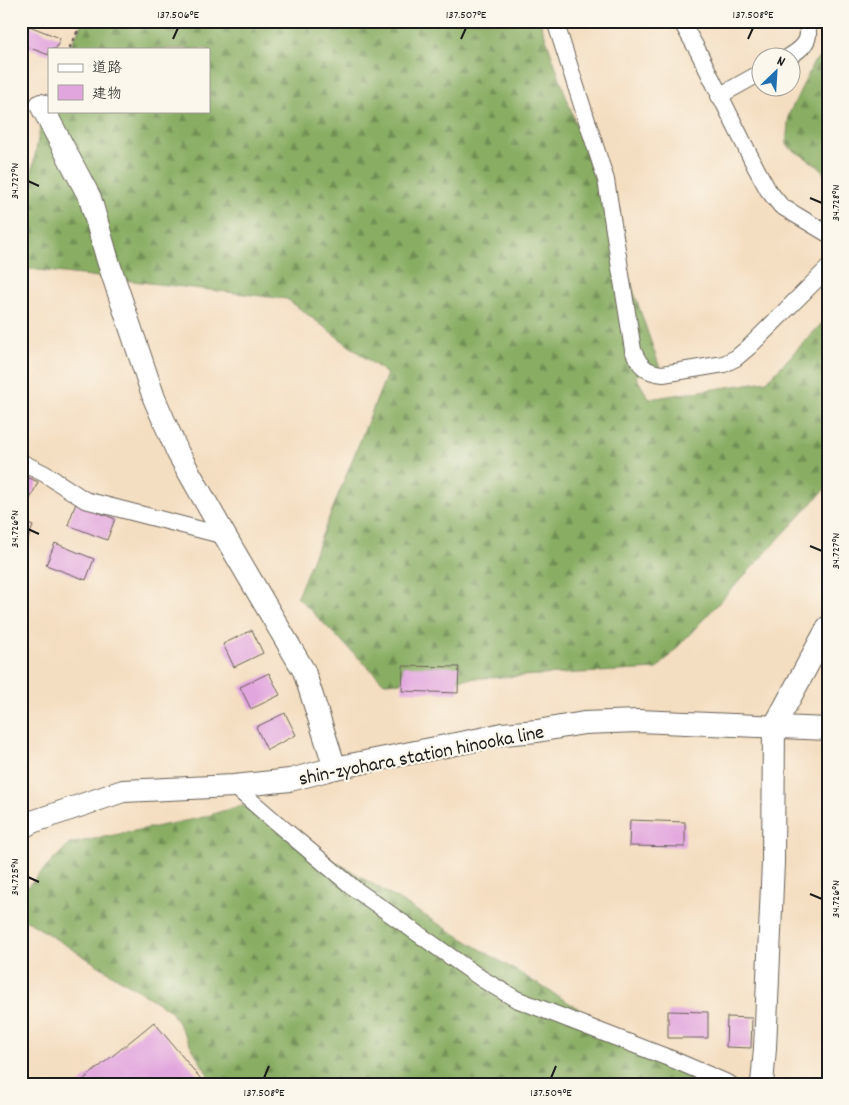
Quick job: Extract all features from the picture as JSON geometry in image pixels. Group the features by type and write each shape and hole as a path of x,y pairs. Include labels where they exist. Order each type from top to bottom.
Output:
{"street":[{"path":"555,21 606,180 633,350 638,361 646,369 656,374 664,374 724,364 736,358 828,268"},
{"path":"681,21 768,190 780,206 828,234"},
{"path":"801,48 808,35 805,21"},
{"path":"720,96 752,78"},
{"path":"42,105 90,198 108,261 154,398 178,454 304,671 335,768"},
{"path":"21,462 85,500 225,536"},
{"path":"762,1084 772,862 774,727 828,627"},
{"name":"shin-zyohara station hinooka line","path":"21,828 32,822 123,791 234,786 290,780 335,768 502,734 537,731 584,723 638,720 828,729"},
{"path":"234,786 355,889 482,979 516,999 674,1060 730,1084"}],"path":[{"path":"70,48 83,21"}],"green space":[{"path":"83,21 540,21 661,371 635,375 649,399 767,381 828,317 828,486 657,669 384,683 297,597 387,374 287,299 21,268 21,230 48,92 48,112 210,112 210,48 70,48"},
{"path":"828,50 828,182 821,168 786,145 789,114 797,98 802,98 802,87 814,62"},
{"path":"242,805 703,1084 213,1084 171,1011 21,917 21,893 69,844 200,818"}],"building":[{"path":"29,26 60,38 56,48 48,48 48,55 22,45"},
{"path":"21,474 38,482 29,501 21,498"},
{"path":"76,503 115,519 107,540 68,525"},
{"path":"21,521 33,526 25,547 21,546"},
{"path":"55,543 94,559 86,580 46,565"},
{"path":"252,630 263,653 234,667 223,644"},
{"path":"403,666 459,667 458,693 402,691"},
{"path":"269,673 280,695 251,709 240,687"},
{"path":"285,713 296,735 267,750 256,727"},
{"path":"630,820 685,822 685,847 629,846"},
{"path":"668,1011 708,1012 708,1038 668,1038"},
{"path":"727,1017 752,1018 751,1048 726,1047"},
{"path":"154,1022 205,1084 78,1084"}]}
